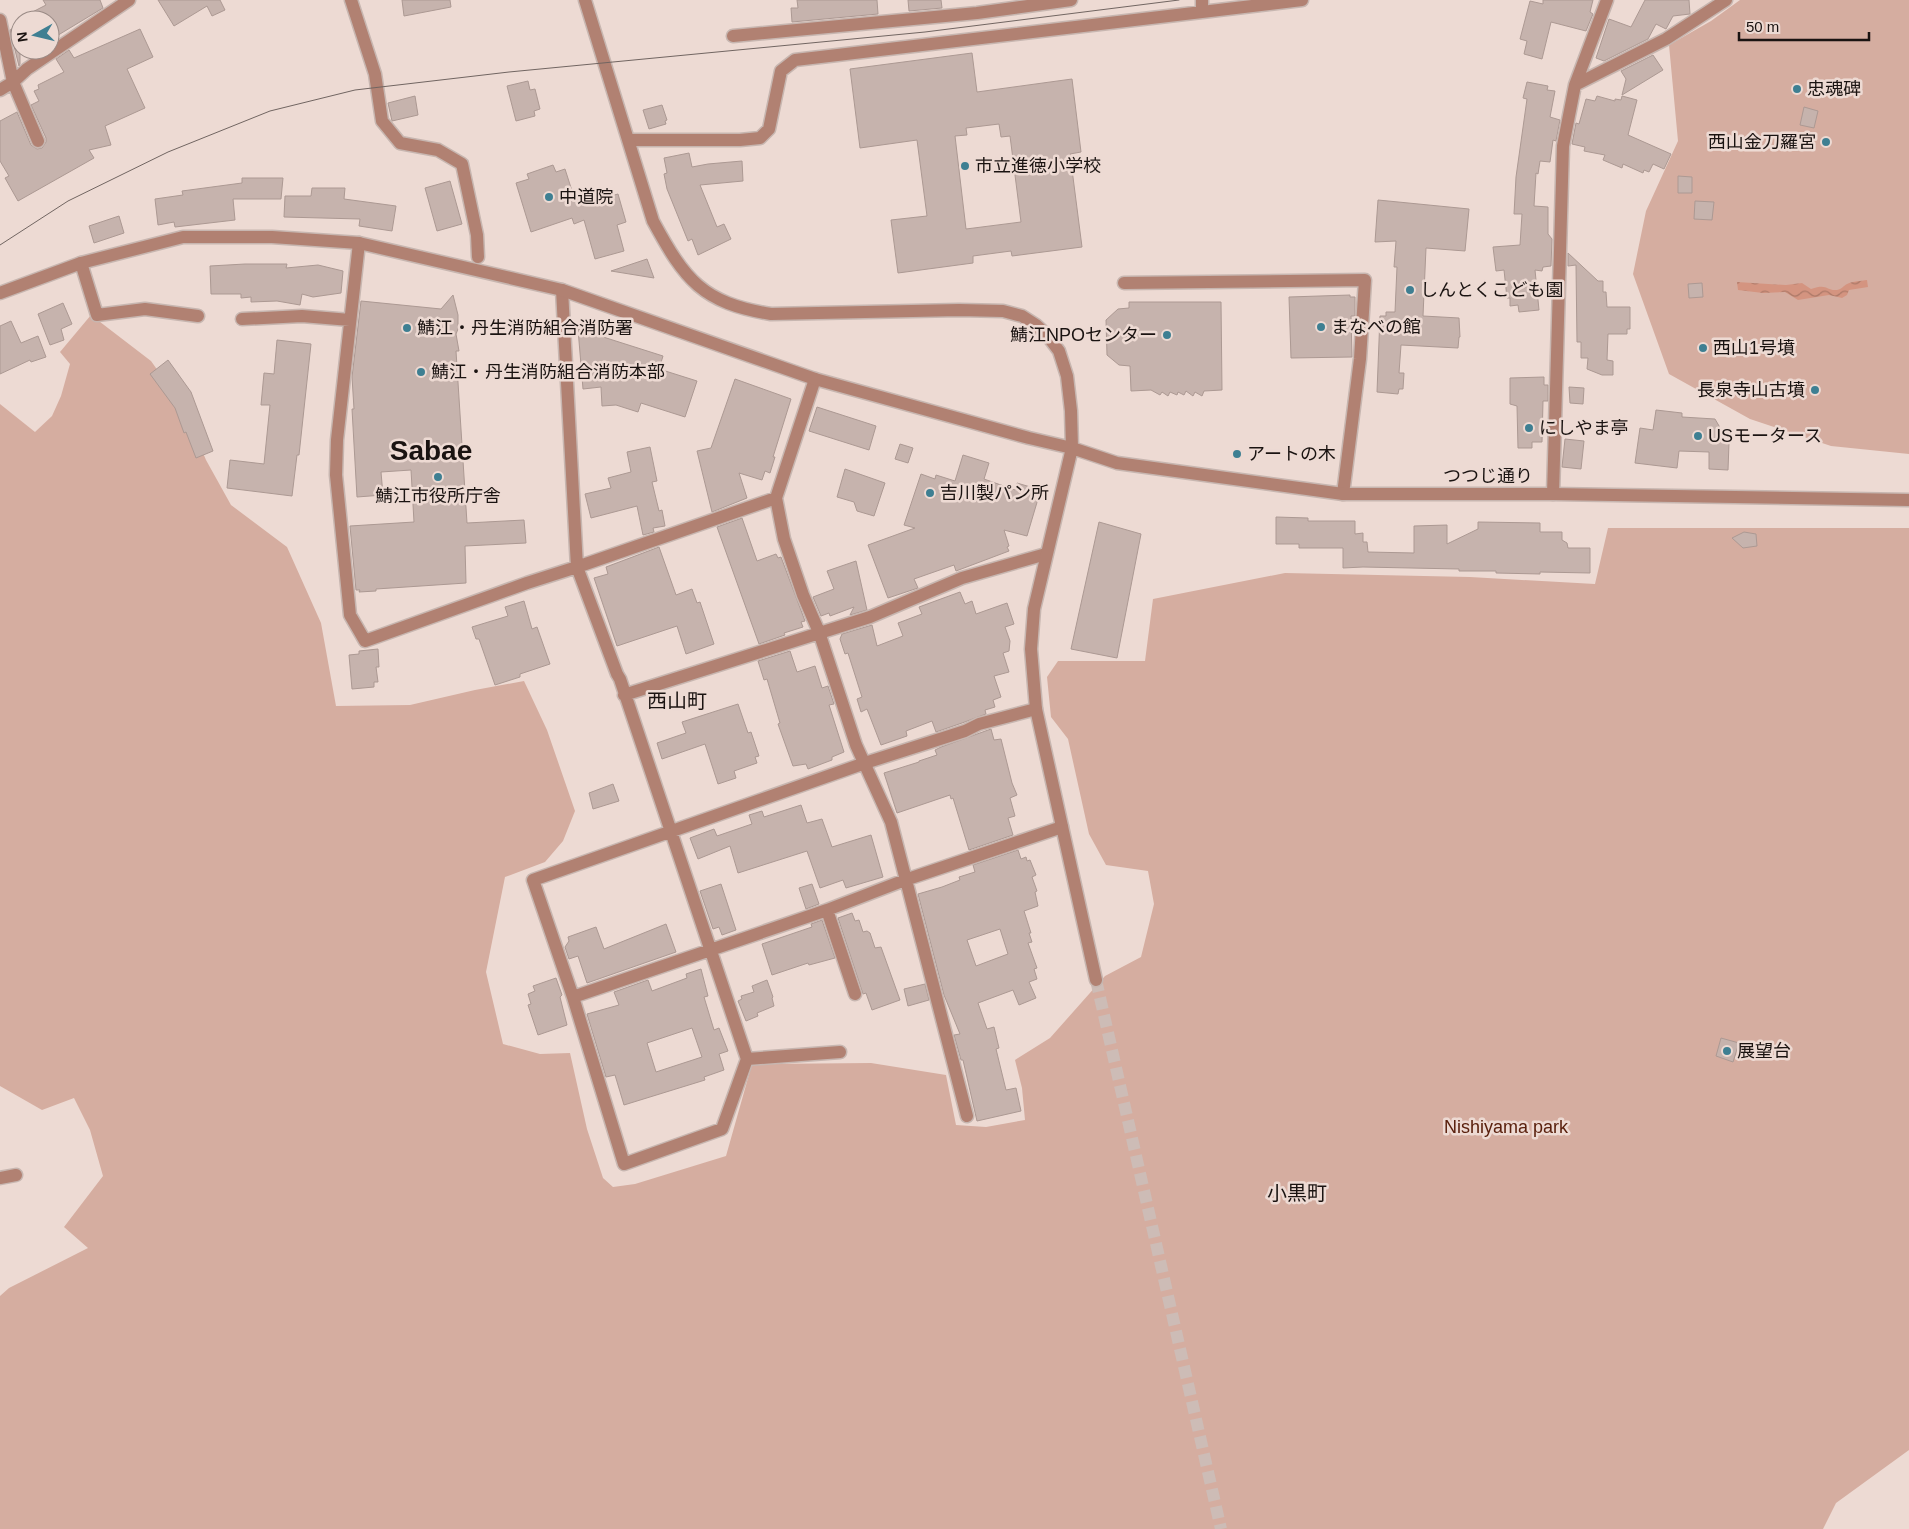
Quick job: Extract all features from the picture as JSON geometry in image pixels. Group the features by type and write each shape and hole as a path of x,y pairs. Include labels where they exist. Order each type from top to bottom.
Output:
{"street":[{"path":"0,90 13,82 27,69 129,0"},
{"path":"351,0 375,74 382,121 400,144 438,150 462,164 478,235 478,257"},
{"path":"585,0 653,221 667,247 688,277 713,298 744,310 772,314 959,310 1003,311 1022,316 1036,324 1047,334 1059,351 1067,376 1071,411 1072,448 1034,609 1031,649 1036,709 1096,980"},
{"path":"733,36 977,13 1071,0"},
{"path":"629,140 740,140 760,138 769,129 782,71 795,60 1202,6 1302,0"},
{"path":"1553,494 1563,146 1575,85 1607,0"},
{"path":"1575,85 1666,39 1726,0"},
{"path":"0,20 13,82 38,141"},
{"name":"つつじ通り","path":"0,293 81,263 183,237 272,237 358,243 562,290 815,379 1072,448 1116,463 1343,494 1553,494 1909,500"},
{"path":"358,243 337,440 336,475 350,614 365,641 527,583 776,498"},
{"path":"81,263 97,315 145,309 198,316"},
{"path":"1124,283 1365,280 1360,359 1343,494"},
{"path":"562,290 577,567 620,679 624,695 671,832 711,950 747,1059 722,1129 624,1164 573,997 533,880 671,832 865,763 966,731 979,724 1036,709"},
{"path":"242,319 302,316 350,320"},
{"path":"815,379 776,498 784,539 803,595 819,632 856,745 890,822 967,1116"},
{"path":"624,695 870,617 962,578 1046,554"},
{"path":"573,997 1062,827"},
{"path":"827,910 854,994"},
{"path":"747,1059 840,1052"},
{"path":"0,1178 16,1175"}],"green space":[{"path":"1740,0 1909,0 1909,454 1831,446 1750,419 1669,374 1633,274 1646,211 1678,141 1669,45 1711,21"},
{"name":"Nishiyama park","path":"91,315 151,361 183,406 206,460 231,505 287,547 321,623 336,706 410,705 524,681 547,730 575,811 563,841 545,862 505,877 486,972 503,1044 540,1054 570,1053 587,1129 603,1178 613,1187 635,1184 726,1156 752,1064 871,1063 946,1075 956,1125 986,1127 1025,1120 1022,1088 1015,1060 1050,1038 1105,976 1141,957 1154,904 1148,871 1106,865 1089,834 1068,739 1051,717 1047,677 1058,661 1145,661 1153,599 1285,573 1470,577 1595,584 1608,528 1909,528 1909,1450 1836,1503 1823,1529 0,1529 0,1296 9,1288 88,1248 64,1227 103,1176 90,1130 74,1098 42,1110 0,1086 0,404 35,432 52,416 61,396 70,364 60,352"}],"water":[{"path":"1867,280 1868,287 1849,290 1847,295 1842,298 1829,295 1798,300 1785,292 1763,293 1738,290 1737,282 1786,285 1802,283 1811,289 1824,287 1837,290 1849,283"}],"building":[{"path":"43,0 100,0 103,8 60,34 60,10 36,10 46,5"},
{"path":"158,0 220,0 225,10 212,16 207,6 174,26"},
{"path":"402,0 450,0 451,7 404,16"},
{"path":"797,0 877,0 878,14 792,22 791,8 798,8"},
{"path":"908,0 941,0 942,8 909,11"},
{"path":"1543,0 1593,0 1590,12 1593,14 1586,31 1551,22 1542,59 1524,54 1527,41 1520,39 1530,1 1543,4"},
{"path":"1645,0 1689,0 1690,14 1673,16 1666,29 1656,24 1648,39 1604,61 1596,58 1609,19 1631,27"},
{"path":"140,29 153,57 127,69 145,108 105,126 111,145 89,150 94,158 18,201 5,178 9,176 0,161 0,121 17,112 31,145 37,149 42,148 46,138 31,105 39,101 34,91 39,89 38,85 64,72 57,60 60,60 60,56 69,50 74,58"},
{"path":"972,53 977,92 1072,79 1081,152 1070,154 1082,247 1012,256 1011,251 973,256 973,263 898,273 891,220 927,216 917,140 860,148 850,69","holes":["999,124 1001,137 1010,136 1021,222 966,229 955,136 967,135 966,128"]},
{"path":"1653,55 1663,70 1622,95 1626,79 1621,71"},
{"path":"528,81 530,90 535,89 540,109 534,111 535,116 516,121 507,86"},
{"path":"1527,82 1548,86 1547,90 1555,91 1550,117 1560,120 1556,141 1553,140 1550,162 1540,161 1538,174 1536,173 1534,206 1548,207 1548,234 1552,239 1551,266 1543,267 1542,271 1535,270 1539,310 1519,312 1518,305 1510,306 1510,298 1507,298 1504,270 1496,271 1493,247 1520,245 1522,214 1514,214 1516,177 1527,99 1523,98"},
{"path":"415,96 418,115 392,121 388,103"},
{"path":"1597,96 1615,101 1615,99 1621,100 1622,96 1637,100 1628,135 1671,154 1664,169 1653,164 1649,172 1644,170 1643,173 1623,164 1622,168 1603,160 1605,155 1584,151 1585,147 1572,144 1576,123 1579,124 1586,99 1595,101"},
{"path":"662,105 667,120 665,121 666,124 649,129 643,110"},
{"path":"1804,107 1818,111 1814,128 1800,125"},
{"path":"689,153 692,167 742,161 743,181 700,185 717,227 724,224 731,239 698,255 692,239 688,241 667,189 664,174 667,173 664,158"},
{"path":"553,165 556,172 565,169 573,194 576,193 579,205 618,194 626,222 617,225 624,251 595,259 584,220 574,224 572,218 531,232 516,183 529,179 527,174"},
{"path":"1678,176 1692,177 1692,193 1678,193"},
{"path":"242,178 283,178 281,199 233,199 235,220 175,227 174,222 158,225 155,199 183,195 182,191 242,183"},
{"path":"450,181 462,224 437,231 425,188"},
{"path":"312,188 345,188 344,199 396,206 392,231 359,226 360,219 284,217 285,196 311,196"},
{"name":"しんとくこども園","path":"1378,200 1469,209 1465,251 1426,248 1423,316 1459,318 1460,337 1458,348 1401,345 1399,373 1404,373 1403,389 1399,389 1398,394 1377,392 1380,316 1386,316 1386,312 1395,312 1397,267 1394,267 1396,241 1375,242"},
{"path":"1695,201 1714,202 1712,220 1694,219"},
{"path":"119,216 124,233 94,243 89,226"},
{"path":"1568,253 1598,281 1603,281 1603,292 1606,292 1607,307 1630,307 1630,329 1627,329 1627,334 1608,334 1607,360 1613,361 1613,375 1602,375 1587,369 1588,358 1581,358 1581,342 1577,342 1576,265 1568,266"},
{"path":"647,259 654,278 611,271"},
{"path":"287,264 286,268 318,265 343,271 341,293 313,297 302,294 300,305 277,301 251,302 251,297 241,298 241,294 211,294 210,266"},
{"path":"1702,283 1703,297 1689,298 1688,284"},
{"name":"鯖江市役所庁舎","path":"453,295 458,315 456,334 459,351 456,351 467,523 524,520 526,543 465,546 466,583 376,589 376,591 359,592 360,590 356,590 350,526 414,522 411,470 381,472 383,495 357,497 352,377 361,301 441,309"},
{"path":"1350,295 1350,297 1355,297 1355,316 1351,316 1352,357 1291,358 1289,297"},
{"path":"1129,302 1221,302 1222,390 1204,391 1202,396 1195,392 1193,396 1186,391 1184,395 1178,392 1177,395 1170,392 1168,396 1162,392 1160,395 1151,390 1131,391 1130,366 1119,365 1107,355 1106,320 1118,309 1129,308"},
{"path":"63,303 72,324 61,329 64,340 50,345 38,314"},
{"path":"11,321 21,343 38,336 46,357 31,362 30,360 0,374 0,326"},
{"path":"578,329 663,356 659,369 697,381 685,417 641,403 638,412 616,405 602,406 601,387 583,389"},
{"path":"277,340 311,344 299,455 297,455 292,496 227,488 230,460 264,464 270,405 261,405 264,373 274,374"},
{"path":"168,360 191,392 213,451 196,458 175,408 150,374"},
{"path":"1544,377 1544,385 1548,385 1548,401 1543,401 1542,442 1532,442 1532,448 1518,448 1517,406 1510,404 1510,378"},
{"path":"735,379 791,399 770,473 765,471 762,480 739,473 747,498 712,512 697,451 711,448"},
{"path":"1569,387 1584,388 1583,404 1570,403"},
{"path":"817,407 876,426 869,450 809,431"},
{"path":"1656,410 1682,413 1682,417 1715,419 1729,443 1728,470 1709,469 1709,452 1679,451 1677,468 1635,463 1640,428 1653,430"},
{"path":"1565,439 1584,441 1581,469 1562,467"},
{"path":"900,444 913,448 908,463 895,459"},
{"path":"650,447 657,481 652,482 659,511 662,510 665,526 653,528 654,532 643,535 637,506 591,518 585,494 611,488 608,478 631,472 627,452"},
{"path":"963,455 989,463 984,479 1015,490 1017,483 1037,489 1035,498 1038,499 1027,536 1004,530 1009,551 956,571 954,565 914,579 918,588 888,598 868,545 915,528 904,525 921,474 935,479 936,475 955,481"},
{"path":"845,469 885,483 874,516 857,511 854,502 837,497"},
{"path":"1276,517 1308,518 1308,521 1355,521 1355,534 1363,533 1363,542 1367,542 1368,552 1414,553 1414,526 1447,525 1447,544 1478,529 1478,522 1540,523 1540,532 1562,532 1562,540 1567,543 1568,548 1590,548 1590,573 1540,572 1540,574 1459,571 1459,569 1343,568 1343,548 1299,548 1299,544 1276,544"},
{"path":"742,518 757,561 776,554 778,558 781,557 805,621 801,622 803,627 759,644 717,527"},
{"path":"1099,522 1141,534 1117,658 1071,649"},
{"path":"1744,532 1756,534 1757,546 1743,548 1732,538"},
{"path":"659,547 676,595 692,589 697,603 700,602 714,644 686,654 677,626 617,646 594,578 608,574 606,567"},
{"path":"856,561 867,610 850,615 854,607 830,616 829,613 821,616 813,597 834,589 827,571"},
{"path":"960,592 965,604 972,601 976,614 1007,603 1014,624 1005,627 1010,641 1009,651 1003,653 1009,672 994,676 1001,697 993,700 995,707 985,710 986,714 936,732 932,721 906,731 907,736 881,745 867,709 861,712 857,699 862,697 848,653 845,654 840,639 842,634 872,625 877,646 903,636 898,623 922,614 919,607"},
{"path":"524,601 532,629 537,627 550,664 495,685 479,639 476,639 472,627 508,616 505,607"},
{"path":"378,649 379,667 376,667 378,682 374,682 374,687 352,689 349,655 359,654 359,651"},
{"path":"790,651 797,672 815,666 822,688 828,686 834,704 829,705 844,752 832,757 832,760 808,769 806,764 793,766 778,724 780,723 767,679 764,680 758,661"},
{"path":"738,704 748,733 751,732 759,756 755,757 757,763 734,771 736,778 718,784 705,744 662,759 657,743 686,733 682,722"},
{"path":"991,729 994,740 1001,739 1012,783 1017,795 1010,798 1015,816 1008,818 1013,835 969,850 953,798 951,799 950,795 897,813 884,773 937,755 935,750 941,747"},
{"path":"613,784 619,801 593,809 589,793"},
{"path":"801,805 807,823 822,819 832,847 871,835 883,877 846,888 843,880 820,888 807,851 738,873 730,846 698,859 690,838 714,829 717,836 752,824 749,815 762,811 764,817"},
{"path":"1018,850 1021,859 1026,857 1027,861 1030,860 1036,875 1032,877 1037,891 1035,892 1038,906 1024,911 1031,933 1029,933 1032,942 1028,943 1037,968 1034,969 1037,979 1029,982 1036,998 1019,1005 1013,990 978,1003 987,1029 994,1027 999,1048 996,1049 1006,1090 1016,1088 1021,1111 977,1121 963,1060 961,1060 954,1035 960,1034 944,995 918,894 960,880 959,877 975,872 973,865","holes":["1000,929 1008,954 976,966 967,940"]},
{"path":"721,884 736,930 722,935 719,927 713,929 700,891"},
{"path":"812,884 819,904 806,909 799,888"},
{"path":"852,913 855,921 859,920 863,932 867,931 870,933 875,948 881,947 900,1000 872,1010 866,993 863,994 838,918"},
{"path":"822,920 835,958 809,965 808,963 772,975 762,944 812,927 811,924"},
{"path":"666,924 676,952 587,983 578,956 569,959 565,947 569,941 568,937 596,927 604,949"},
{"path":"701,969 708,996 704,997 714,1030 719,1028 728,1051 719,1054 724,1070 704,1077 705,1080 624,1105 615,1075 606,1077 587,1014 619,1005 614,992 648,980 652,991 687,978 686,974","holes":["692,1028 702,1057 656,1072 647,1043"]},
{"path":"556,978 562,995 560,997 567,1025 538,1035 528,1005 531,1004 528,994 535,991 533,986"},
{"path":"767,980 774,1006 757,1013 758,1016 746,1021 738,1001 742,999 741,996 754,992 752,986"},
{"path":"925,984 929,1000 908,1006 904,989"},
{"name":"展望台","path":"1721,1038 1739,1043 1733,1062 1716,1056"}],"tunnel":[{"path":"1096,980 1221,1529"}],"tram line":[{"path":"0,245 68,201 168,152 270,111 355,90 509,72 925,32 1179,0"}],"place":[{"name":"忠魂碑","path":"1797,89"},
{"name":"西山金刀羅宮","path":"1826,142"},
{"name":"市立進徳小学校","path":"965,166"},
{"name":"中道院","path":"549,197"},
{"name":"しんとくこども園","path":"1410,290"},
{"name":"まなべの館","path":"1321,327"},
{"name":"鯖江・丹生消防組合消防署","path":"407,328"},
{"name":"鯖江NPOセンター","path":"1167,335"},
{"name":"西山1号墳","path":"1703,348"},
{"name":"鯖江・丹生消防組合消防本部","path":"421,372"},
{"name":"長泉寺山古墳","path":"1815,390"},
{"name":"にしやま亭","path":"1529,428"},
{"name":"USモータース","path":"1698,436"},
{"name":"アートの木","path":"1237,454"},
{"name":"鯖江市役所庁舎","path":"438,477"},
{"name":"吉川製パン所","path":"930,493"},
{"name":"展望台","path":"1727,1051"}],"district":[{"name":"Sabae","path":"431,450"},
{"name":"西山町","path":"677,701"},
{"name":"小黒町","path":"1297,1193"}]}
